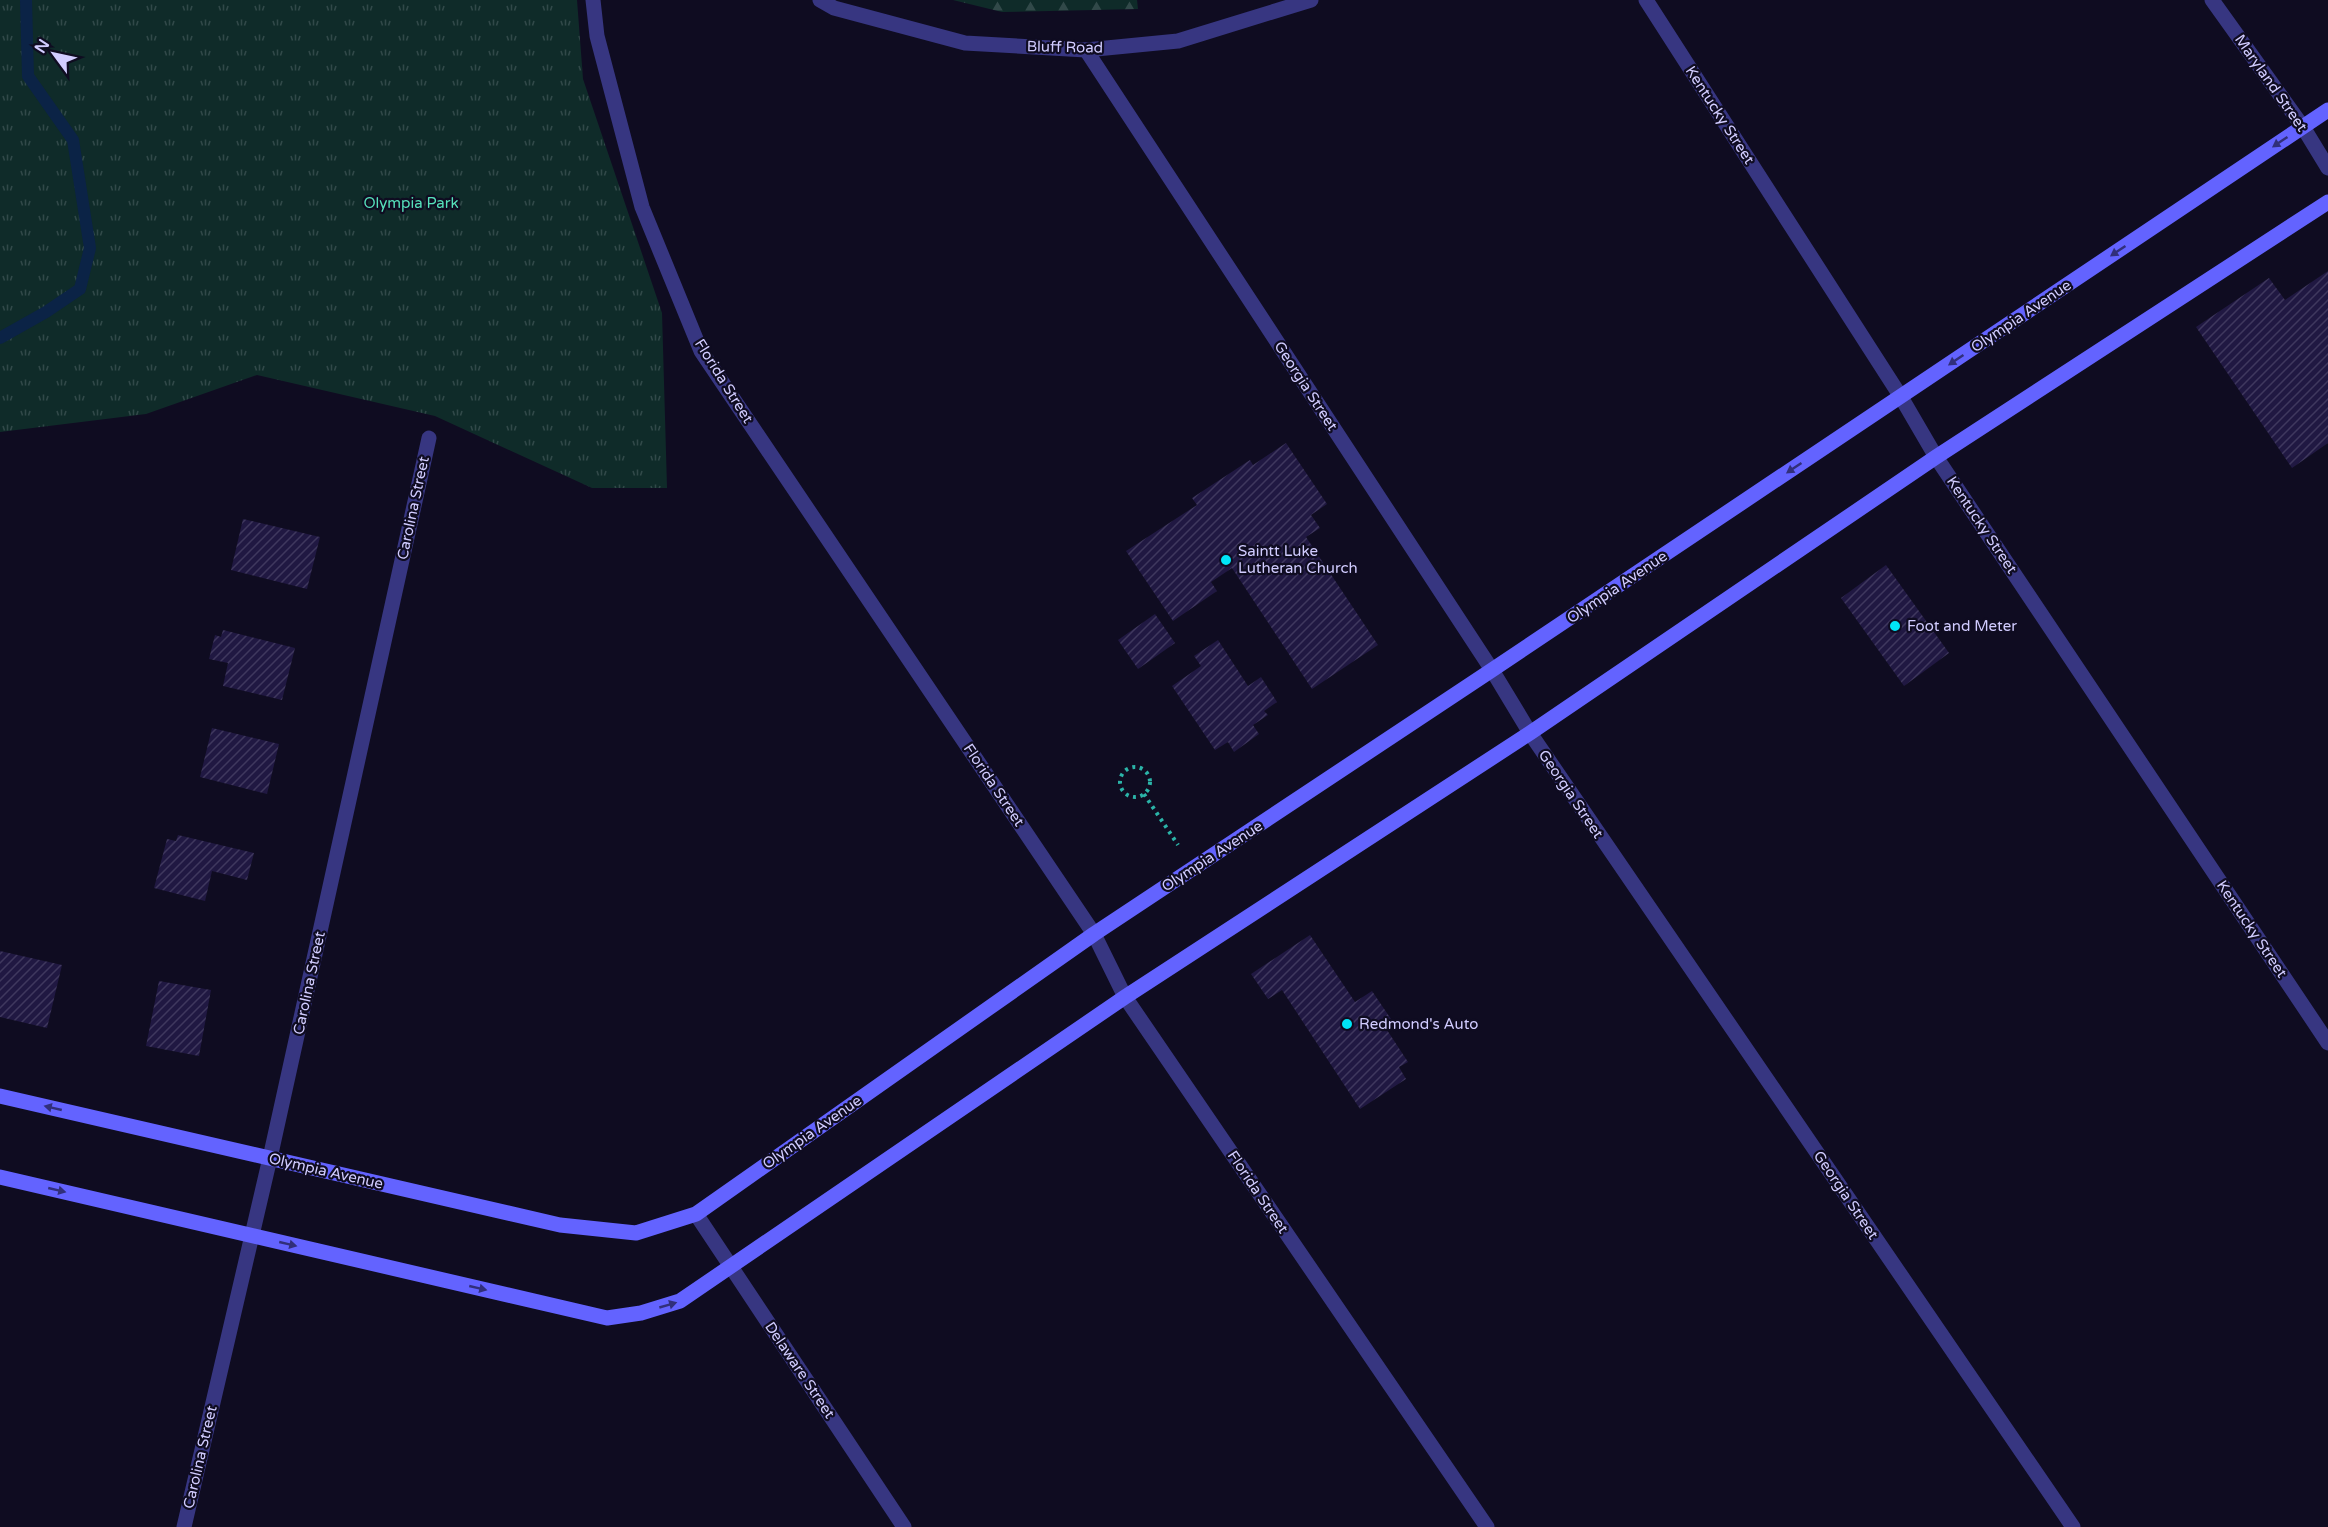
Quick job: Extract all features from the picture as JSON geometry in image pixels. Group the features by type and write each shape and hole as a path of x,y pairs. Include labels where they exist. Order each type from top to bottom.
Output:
{"main road":[{"name":"Olympia Avenue","path":"0,1096 560,1225 636,1233 696,1214 1094,934 2328,110"},
{"path":"0,1177 607,1318 640,1313 680,1301 1125,997 1530,733 1936,457 2328,202"}],"street":[{"name":"Florida Street","path":"593,0 597,36 642,207 701,351 1094,934 1125,997 1487,1527"},
{"name":"Bluff Road","path":"820,0 834,8 965,43 1086,50 1178,41 1311,0"},
{"name":"Kentucky Street","path":"1646,0 1901,397 1936,457 2328,1043"},
{"name":"Maryland Street","path":"2212,0 2302,127 2328,168"},
{"name":"Georgia Street","path":"1086,50 1492,670 1530,733 2073,1527"},
{"name":"Carolina Street","path":"184,1527 270,1158 429,438"},
{"name":"Delaware Street","path":"696,1214 904,1527"}],"path":[{"path":"1139,767 1147,772 1149,786 1144,794 1134,797 1121,789 1122,774 1130,768 1139,767"},
{"path":"1144,794 1193,868"}],"green space":[{"name":"Olympia Park","path":"0,0 577,0 583,79 662,313 667,488 592,488 435,416 257,375 146,414 0,432"},
{"path":"953,0 1137,0 1138,9 1002,12"}],"building":[{"path":"2328,271 2328,443 2292,468 2196,327 2269,278 2285,300"},
{"name":"Saintt Luke Lutheran Church","path":"1286,443 1327,504 1311,515 1320,528 1306,537 1378,645 1312,689 1232,568 1211,582 1217,591 1173,621 1126,551 1197,505 1192,498 1250,460 1253,465"},
{"path":"243,519 320,537 307,589 231,570"},
{"name":"Foot and Meter","path":"1886,565 1949,653 1904,686 1841,598"},
{"path":"1155,614 1175,643 1138,669 1118,640"},
{"path":"223,630 295,648 282,700 223,686 228,663 209,659 215,635 221,637"},
{"path":"1218,640 1248,686 1261,677 1277,702 1264,711 1268,715 1253,725 1259,734 1234,752 1228,742 1215,750 1172,686 1201,666 1194,656"},
{"path":"212,728 279,744 267,794 200,777"},
{"path":"178,835 254,853 247,880 212,871 205,901 154,888 167,839 176,841"},
{"name":"Redmond's Auto","path":"1310,935 1355,1002 1372,991 1393,1022 1385,1027 1408,1062 1399,1067 1406,1079 1360,1109 1282,990 1268,999 1251,974"},
{"path":"0,951 62,965 47,1028 0,1017"},
{"path":"159,981 211,990 199,1056 146,1046"}],"waterway":[{"path":"0,338 46,312 80,289 90,248 73,140 28,76 26,0"}],"place":[{"name":"Saintt Luke Lutheran Church","path":"1226,560"},
{"name":"Foot and Meter","path":"1895,626"},
{"name":"Redmond's Auto","path":"1347,1024"}]}
